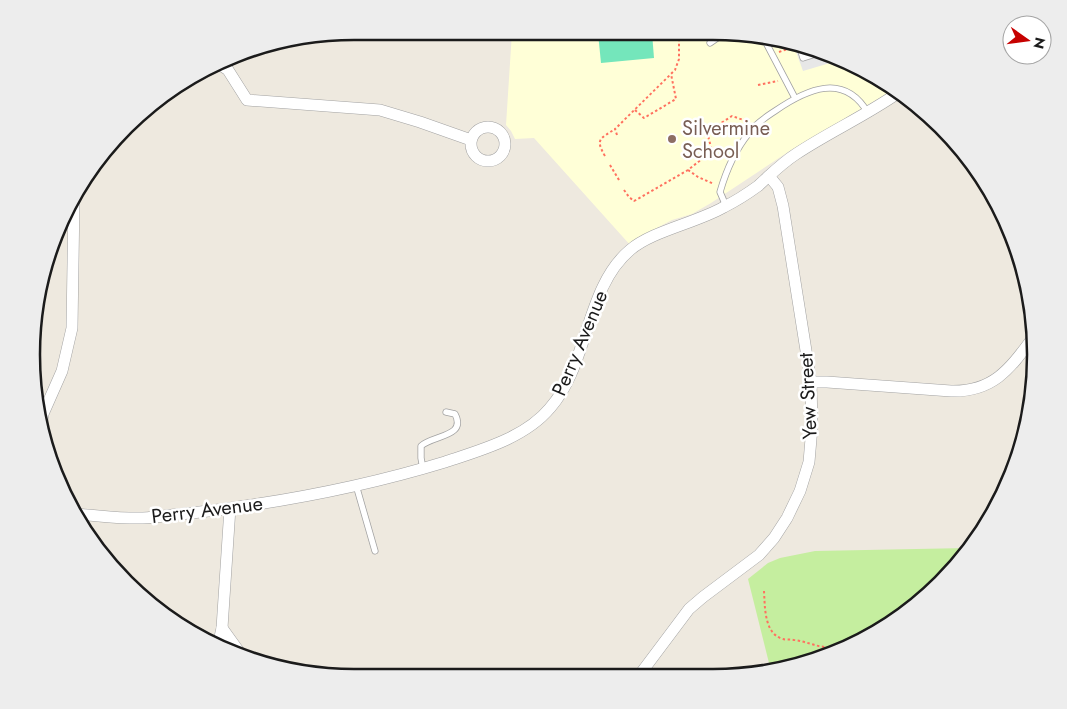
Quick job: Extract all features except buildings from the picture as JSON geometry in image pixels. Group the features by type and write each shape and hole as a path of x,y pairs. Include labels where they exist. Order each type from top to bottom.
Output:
{"street":[{"path":"225,68 247,100 380,110 471,140"},
{"name":"Perry Avenue","path":"84,515 141,518 230,508 306,496 423,468 498,443 523,431 553,405 566,384 580,353 604,283 619,261 634,247 646,240 726,206 755,188 797,154 892,97"},
{"name":"Yew Street","path":"644,669 689,609 759,556 774,538 793,508 804,482 810,452 812,412 810,382 783,206 778,187 770,176"},
{"path":"45,409 62,370 72,328 74,212"},
{"path":"810,382 952,391 971,390 990,383 1003,374 1027,347"},
{"path":"220,639 222,628 230,508"},
{"path":"222,628 234,645"}],"lane":[{"path":"710,43 714,40"},
{"path":"768,45 795,98"},
{"path":"726,206 720,196 722,185 741,145 756,124 795,98 818,90 838,88 855,96 868,113"},
{"path":"423,468 420,458 421,446 449,434 457,427 459,422 455,414 446,412"},
{"path":"356,485 375,551"}],"path":[{"path":"606,156 599,141 615,129 672,74 679,59 679,40"},
{"path":"783,51 787,49"},
{"path":"634,109 644,118 676,98 672,74"},
{"path":"758,85 786,80"},
{"path":"624,190 628,197 634,201 688,170 712,151 707,132 732,116 756,124"},
{"path":"615,129 617,135"},
{"path":"610,165 619,180"},
{"path":"688,170 713,184"},
{"path":"764,591 766,617 770,628 776,636 783,639 825,646"}],"shaded area":[{"name":"Silvermine School","path":"511,40 712,40 754,43 794,51 833,64 852,72 887,93 791,150 711,203 692,214 672,220 647,233 631,246 534,138 515,139 506,125"},
{"path":"796,52 830,63 803,71"}],"green space":[{"path":"599,40 653,40 654,58 601,63"},
{"path":"960,548 920,591 870,627 852,637 814,652 769,664 748,579 768,563 780,558 815,551"}],"place":[{"name":"Silvermine School","path":"672,139"}]}
